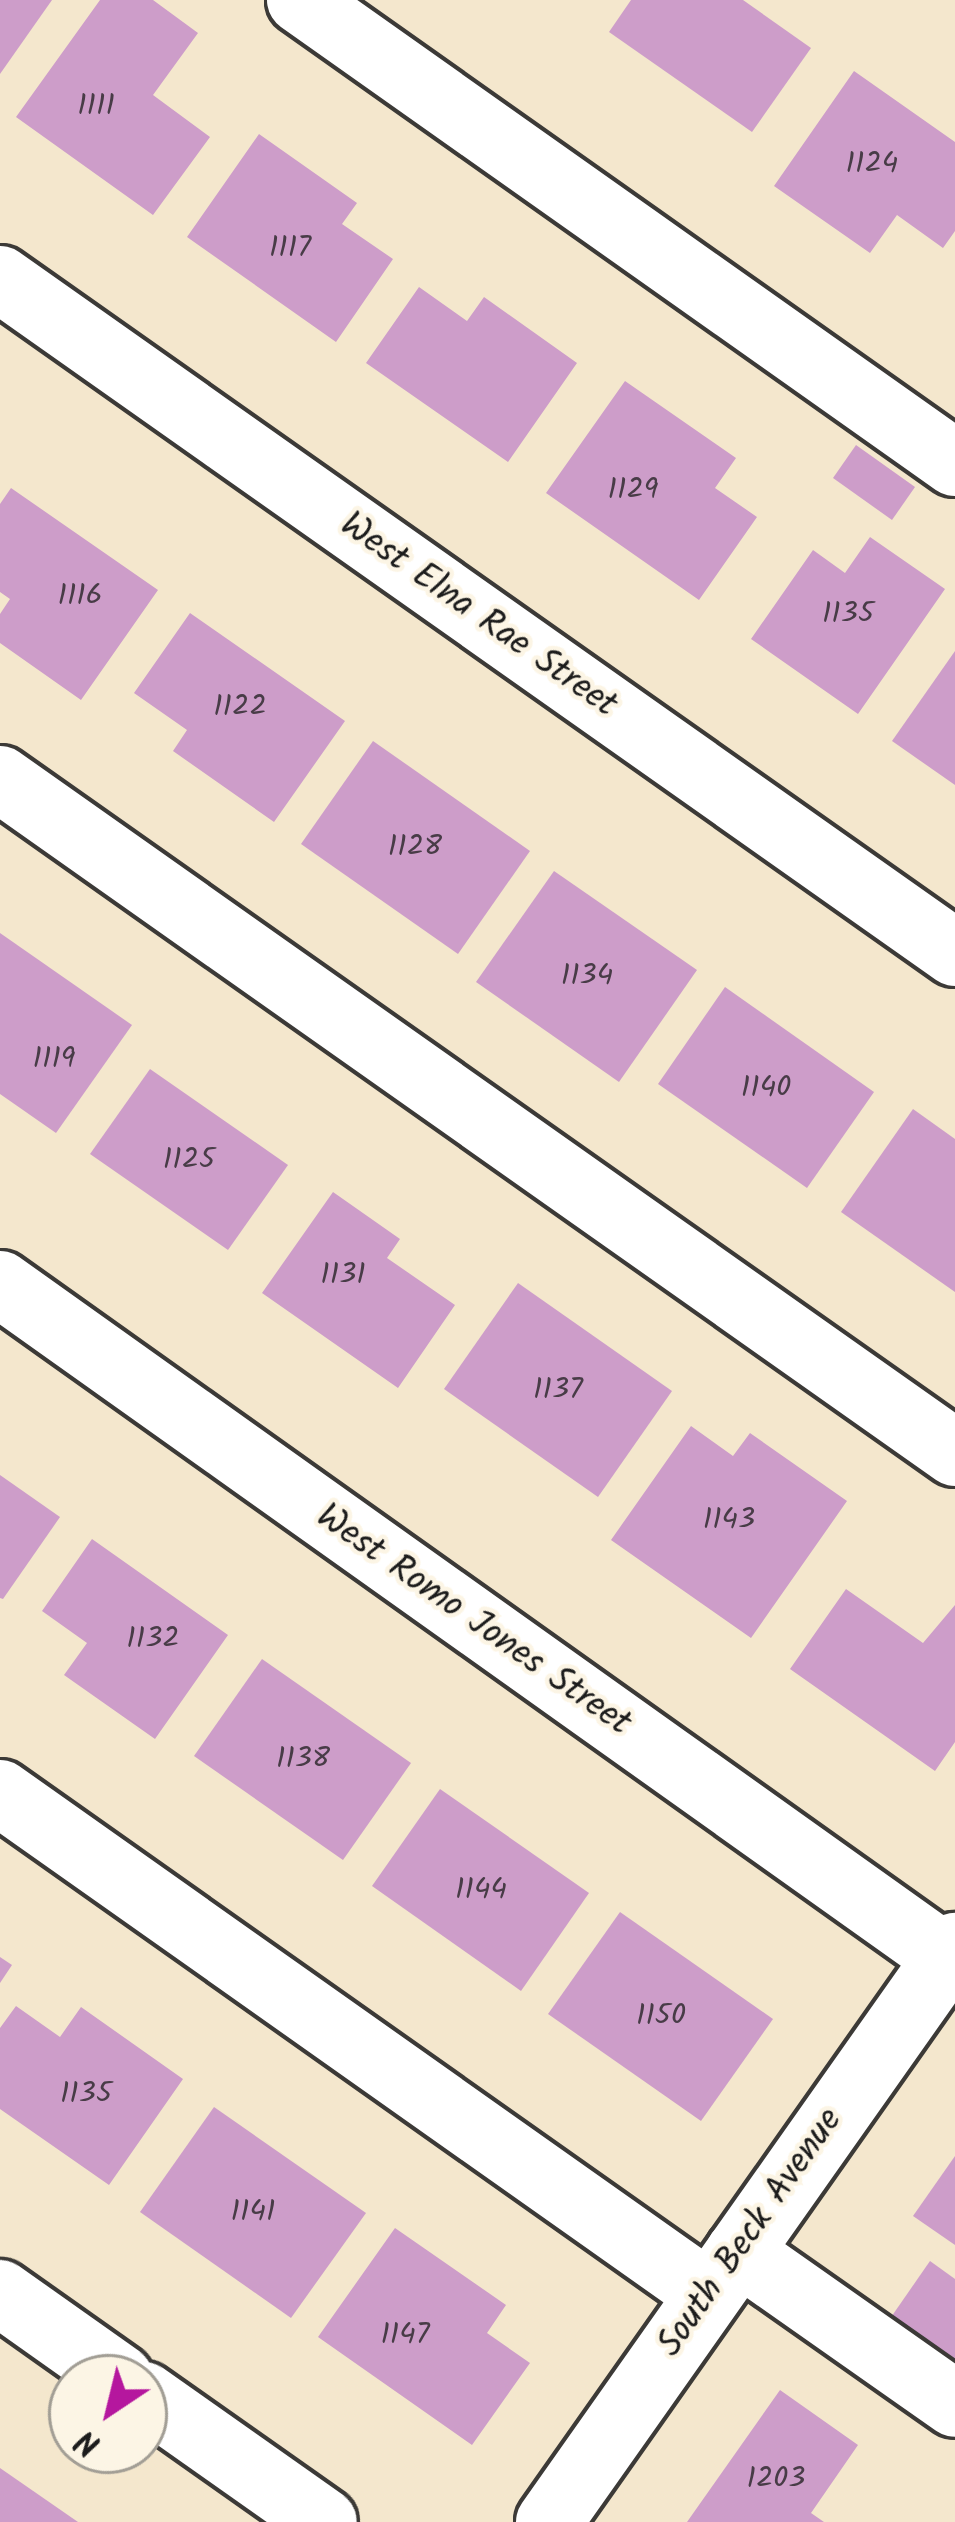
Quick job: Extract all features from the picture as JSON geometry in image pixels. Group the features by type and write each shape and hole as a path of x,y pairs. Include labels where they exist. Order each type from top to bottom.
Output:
{"street":[{"path":"300,0 955,463"},
{"name":"West Elna Rae Street","path":"0,279 955,953"},
{"path":"0,779 955,1453"},
{"name":"West Romo Jones Street","path":"0,1284 951,1952"},
{"path":"0,1793 724,2273 955,2404"},
{"name":"South Beck Avenue","path":"549,2522 951,1952"},
{"path":"0,2293 86,2354"},
{"path":"168,2412 324,2522"}],"building":[{"path":"0,0 52,0 0,74"},
{"path":"100,0 153,0 198,33 153,95 210,137 153,215 16,117"},
{"path":"631,0 743,0 811,48 752,132 609,32"},
{"path":"854,71 955,142 955,231 943,248 897,215 870,253 774,186"},
{"path":"259,134 357,203 342,224 393,259 336,342 187,237"},
{"path":"419,287 467,321 484,297 577,363 508,462 366,363"},
{"path":"625,381 736,458 715,488 757,517 699,600 546,493"},
{"path":"856,445 915,487 892,520 833,478"},
{"path":"11,488 158,590 81,700 0,643 0,614 10,599 0,592 0,504"},
{"path":"870,537 945,589 858,714 751,639 813,550 845,573"},
{"path":"190,613 345,721 274,822 173,751 187,730 134,693"},
{"path":"955,651 955,785 892,741"},
{"path":"373,741 530,851 458,954 301,844"},
{"path":"554,871 697,970 619,1082 476,982"},
{"path":"0,933 132,1025 56,1133 0,1094"},
{"path":"725,987 874,1092 807,1188 658,1084"},
{"path":"150,1069 288,1165 228,1250 90,1154"},
{"path":"913,1109 955,1139 955,1292 841,1212"},
{"path":"333,1192 400,1239 387,1258 455,1305 398,1388 262,1293"},
{"path":"518,1283 672,1391 598,1497 444,1389"},
{"path":"691,1426 733,1456 750,1433 847,1501 751,1638 611,1540"},
{"path":"0,1475 60,1517 3,1599 0,1598"},
{"path":"92,1539 228,1635 155,1739 64,1675 87,1643 42,1611"},
{"path":"846,1589 923,1643 955,1605 955,1742 935,1771 790,1669"},
{"path":"262,1659 411,1763 343,1860 194,1756"},
{"path":"440,1789 589,1893 521,1991 372,1886"},
{"path":"620,1912 773,2019 701,2121 548,2014"},
{"path":"0,1957 12,1965 0,1983"},
{"path":"16,2006 60,2037 81,2007 183,2079 109,2185 0,2109 0,2028"},
{"path":"214,2107 366,2213 291,2318 140,2212"},
{"path":"955,2156 955,2245 913,2216"},
{"path":"395,2228 506,2305 487,2333 530,2363 472,2445 318,2337"},
{"path":"930,2261 955,2279 955,2370 887,2323"},
{"path":"780,2390 858,2445 811,2513 824,2522 687,2522"},
{"path":"0,2468 78,2522 0,2522"}]}
